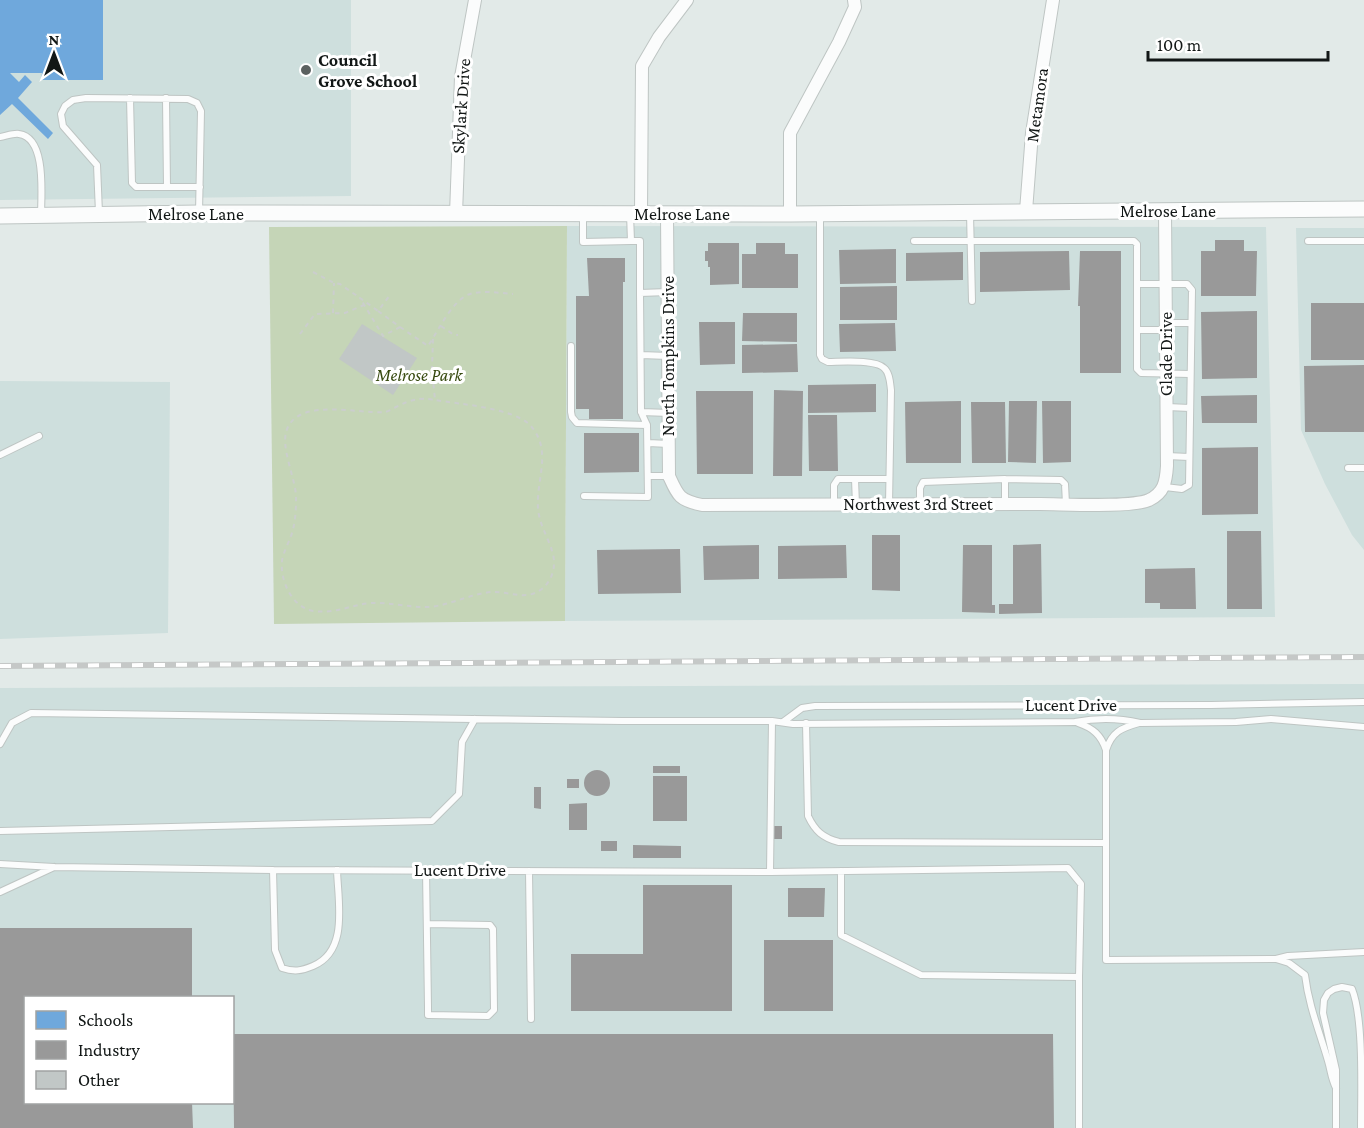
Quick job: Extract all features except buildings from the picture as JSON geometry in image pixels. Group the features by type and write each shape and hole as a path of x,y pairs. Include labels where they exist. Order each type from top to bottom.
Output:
{"street":[{"name":"Skylark Drive","path":"456,214 460,77 475,0"},
{"path":"790,214 790,133 839,42 855,7 854,0"},
{"name":"Metamora","path":"1026,212 1032,133 1053,0"},
{"path":"635,214 642,66 681,2"},
{"name":"Melrose Lane","path":"0,216 199,213 820,214 1364,209"},
{"name":"Glade Drive","path":"1161,491 1167,456 1165,211"},
{"name":"North Tompkins Drive","path":"667,214 669,476 679,497"},
{"name":"Northwest 3rd Street","path":"679,497 686,502 702,506 1066,504 1135,503 1147,501 1161,491"}],"lane":[{"path":"130,98 132,183 136,187 200,187"},
{"path":"166,98 167,187"},
{"path":"99,215 97,165 91,155 63,126 61,114 65,106 73,100 166,98 188,99 197,103 201,111 199,213"},
{"path":"0,137 20,134 31,141 39,155 41,216"},
{"path":"970,212 972,301"},
{"path":"583,214 583,242 640,241 641,412 647,425 648,443 648,497 584,496"},
{"path":"631,241 635,214"},
{"path":"820,214 820,355 828,362 876,363 889,375 891,390 889,504"},
{"path":"914,241 1134,241 1137,244 1137,369 1141,373 1190,374"},
{"path":"1308,241 1364,241"},
{"path":"1137,284 1187,284 1191,290 1189,485 1182,489 1161,491"},
{"path":"640,293 668,292"},
{"path":"1137,330 1191,323"},
{"path":"571,346 571,412 577,423 647,425"},
{"path":"640,355 668,356"},
{"path":"1166,407 1190,408"},
{"path":"641,412 669,413"},
{"path":"0,455 39,436"},
{"path":"648,443 669,444"},
{"path":"1167,456 1189,457"},
{"path":"1348,468 1364,468"},
{"path":"648,476 669,476"},
{"path":"834,504 838,479 889,479"},
{"path":"855,479 856,505"},
{"path":"1005,479 1005,504"},
{"path":"920,504 920,488 923,482 1005,479 1060,480 1065,484 1066,504"},
{"name":"Lucent Drive","path":"783,722 802,708 815,706 1364,702"},
{"path":"0,744 12,723 31,713 806,723 1076,722 1127,719 1140,723 1236,722 1271,719 1364,727"},
{"path":"0,831 432,821 459,794 462,742 475,719"},
{"path":"770,872 772,721"},
{"path":"1076,722 1096,731 1106,750 1106,960 1276,959 1288,956 1364,952"},
{"path":"806,723 808,816 813,827 829,840 839,842 1106,843"},
{"path":"1106,750 1111,737 1117,731 1140,723"},
{"name":"Lucent Drive","path":"0,864 54,867 273,870 770,872 1068,868 1081,884 1079,977"},
{"path":"0,892 54,867"},
{"path":"273,870 275,950 282,968 301,971 323,962 333,951 339,934 337,870"},
{"path":"426,870 428,1015 488,1016 494,1010 493,929 490,925 427,924"},
{"path":"529,871 531,1019"},
{"path":"841,871 841,935 921,975 1079,977 1079,1128"},
{"path":"1276,959 1288,963 1305,975 1308,1001 1330,1064 1330,1078 1336,1088"},
{"path":"1336,1128 1334,1057 1323,1013 1324,1000 1328,993 1334,988 1341,987 1352,989 1361,1024 1361,1128"},
{"path":"1361,1024 1364,1017"}],"path":[{"path":"313,272 340,284 428,346 456,304 469,294 513,294"},
{"path":"333,314 334,283"},
{"path":"378,311 390,295"},
{"path":"360,298 383,336 400,327"},
{"path":"300,333 315,314 345,313 364,305"},
{"path":"441,326 454,335 458,335"},
{"path":"433,339 432,369 435,400"},
{"path":"414,399 435,400 514,415 528,424 539,438 543,455 538,517 554,560 552,574 548,581 543,587 526,596 499,592 483,593 430,607 370,603 333,611 303,608 290,595 282,572 282,561 292,533 296,498 285,445 289,425 296,417 304,413 340,409 386,412 414,399"}],"shaded area":[{"path":"0,0 351,0 351,196 0,200"},
{"path":"567,226 1266,227 1275,617 565,621"},
{"path":"1296,228 1364,228 1364,550 1352,535 1325,484 1301,430"},
{"path":"0,381 170,382 168,633 0,639"},
{"path":"1364,684 1364,1128 0,1128 0,688"}],"green space":[{"name":"Melrose Park","path":"567,226 565,621 274,624 269,227"}],"railway":[{"path":"0,666 1364,657"}],"place":[{"name":"Council Grove School","path":"306,70"}]}
